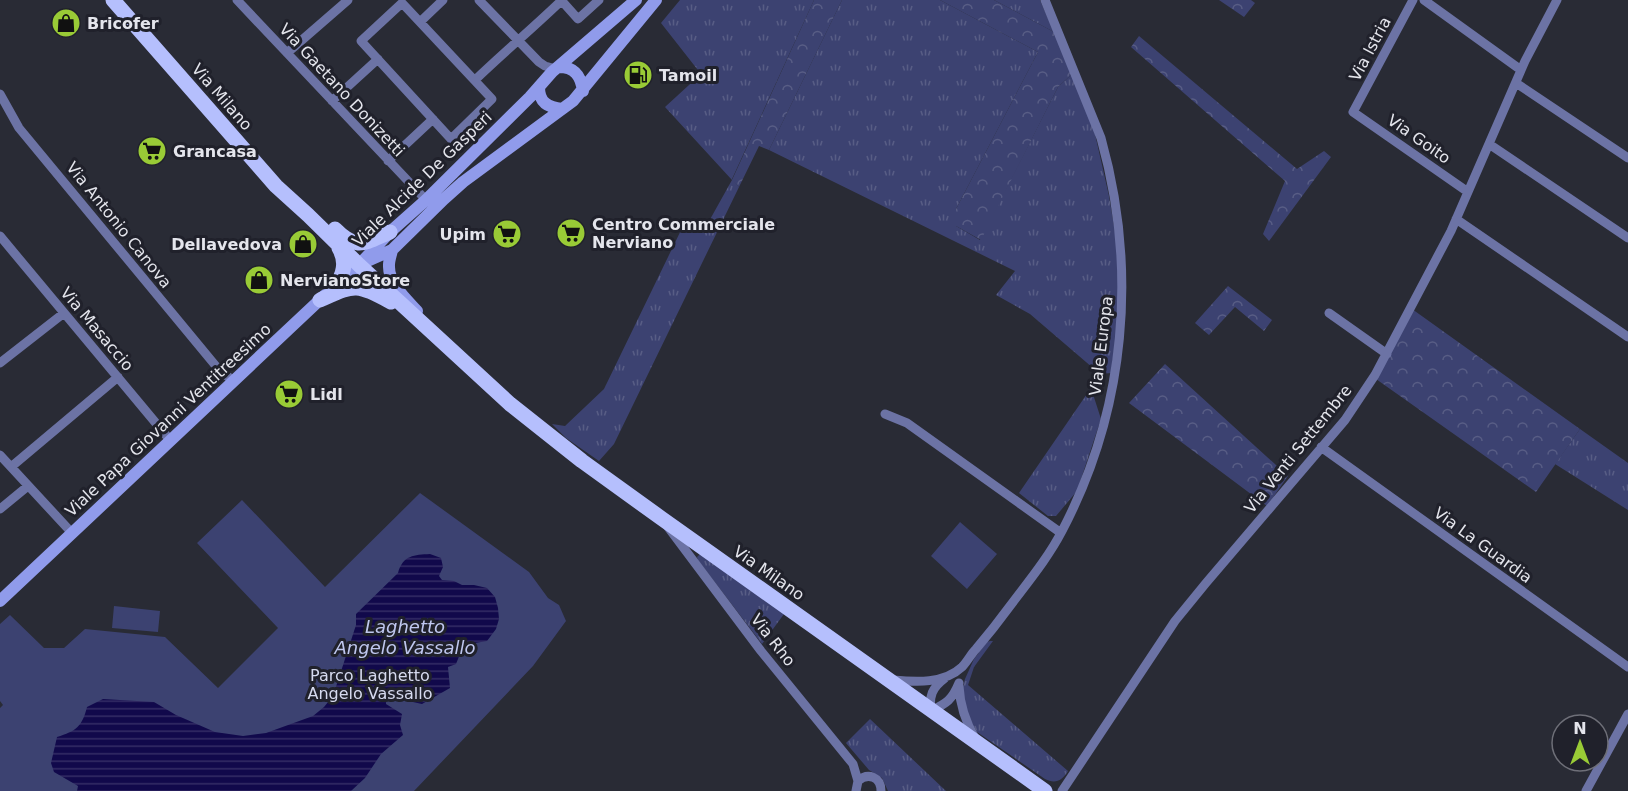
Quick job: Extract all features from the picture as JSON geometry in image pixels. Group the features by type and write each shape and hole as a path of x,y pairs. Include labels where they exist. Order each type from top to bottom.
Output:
{"main road":[{"name":"Via Milano","path":"113,0 276,186 510,404 661,518 1045,791"},
{"name":"Via Milano","path":"123,0 282,181 308,215"},
{"path":"282,181 308,202 347,240 360,243 390,232"},
{"path":"334,241 344,263 344,273 338,282"},
{"path":"320,300 350,287 364,288 407,310"}],"street":[{"name":"Via Gaetano Donizetti","path":"237,0 426,200"},
{"path":"287,52 348,0"},
{"path":"420,22 443,0"},
{"path":"478,0 539,62 545,66 568,67 576,72 583,91"},
{"path":"475,80 561,0 578,19 599,0"},
{"name":"Viale Alcide De Gasperi","path":"359,265 558,68 636,0"},
{"name":"Viale Alcide De Gasperi","path":"359,265 392,250 463,182 573,101 656,0"},
{"name":"Viale Europa","path":"888,680 922,682 949,676 962,666 1007,610 1061,533 1087,476 1110,401 1122,309 1122,267 1117,208 1101,138 1045,0"},
{"name":"Via Istria","path":"1353,112 1413,0"},
{"path":"1424,0 1521,70"},
{"name":"Via Venti Settembre","path":"1062,791 1175,621 1345,420 1375,375 1456,219 1521,70 1557,0"},
{"path":"402,3 420,22 492,99 451,139 361,41 402,3"},
{"path":"332,101 378,59"},
{"path":"539,62 542,69 539,94 542,102 550,107 562,109"},
{"path":"1516,83 1628,158"},
{"name":"Via Antonio Canova","path":"0,94 20,128 230,384"},
{"name":"Via Goito","path":"1353,112 1468,192"},
{"path":"388,161 433,118"},
{"path":"1490,144 1628,238"},
{"path":"1456,219 1628,337"},
{"name":"Via Masaccio","path":"0,236 4,249 64,314 170,440"},
{"name":"Via Milano","path":"392,250 389,265 394,284 478,376"},
{"name":"Viale Papa Giovanni Ventitreesimo","path":"0,600 338,282 359,265"},
{"path":"0,363 64,314"},
{"path":"1329,314 1386,354"},
{"path":"11,467 118,377"},
{"path":"885,414 907,423 1061,533"},
{"name":"Via La Guardia","path":"1321,447 1628,667"},
{"path":"0,455 72,533"},
{"path":"0,509 28,486"},
{"name":"Via Rho","path":"661,518 761,651 853,764 857,786"},
{"name":"Viale Europa","path":"962,666 959,697 965,722 979,743"},
{"path":"949,676 932,690 929,698 931,711 948,702 959,683"},
{"path":"1586,791 1628,714"},
{"name":"Via Rho","path":"857,786 865,776 874,777 880,783 881,791"}],"green space":[{"path":"680,0 814,0 732,179 739,187 614,444 599,461 566,438 552,424 565,426 604,389 685,222 703,232 732,180 665,107 701,74 661,23"},
{"path":"814,0 842,0 769,150 759,146 739,187 732,180"},
{"path":"842,0 940,0 1038,52 956,209 956,226 980,240 1058,87 1072,74 1095,134 1117,244 1119,313 1111,373 1100,374 1030,314 996,295 1015,271 769,150"},
{"path":"940,0 994,0 1054,32 1072,74 1058,87 981,240 956,226 956,209 1038,52"},
{"path":"994,0 1040,0 1054,32"},
{"path":"1219,0 1251,0 1255,3 1244,17"},
{"path":"1139,36 1297,169 1324,151 1331,157 1269,241 1263,234 1285,181 1131,47"},
{"path":"1228,286 1272,320 1264,331 1235,307 1209,335 1195,323"},
{"path":"1412,309 1580,429 1536,492 1376,379"},
{"path":"1165,364 1288,476 1267,506 1129,403"},
{"path":"1091,388 1101,419 1077,491 1056,516 1048,516 1019,493"},
{"path":"1580,429 1628,463 1628,510 1555,464"},
{"name":"Parco Laghetto Angelo Vassallo","path":"420,493 529,572 548,598 559,605 566,621 533,666 414,791 0,791 0,708 3,705 0,701 0,624 10,615 44,648 64,648 85,629 165,637 218,688 278,628 197,543 242,500 325,587"},
{"path":"960,522 997,554 967,589 931,556"},
{"path":"700,554 784,614 762,644 698,560 697,557"},
{"path":"114,606 160,611 158,632 112,628"},
{"path":"990,641 993,641 974,667 968,685 1068,771 1058,781 1045,779 977,732 966,714 963,687 965,679 974,659"},
{"path":"870,719 946,791 888,791 882,778 869,770 846,743"}],"water":[{"name":"Laghetto Angelo Vassallo","path":"430,554 441,558 443,567 439,576 442,580 487,588 495,597 499,619 496,629 487,641 462,649 456,664 448,667 450,688 422,704 390,697 386,700 386,704 402,714 400,725 403,735 381,754 365,778 351,791 77,791 78,786 54,772 51,763 57,737 77,727 87,707 103,699 154,702 176,715 215,732 243,736 266,733 313,716 333,696 356,625 356,614 398,573 406,559"}],"place":[{"name":"Bricofer","path":"66,23"},
{"name":"Tamoil","path":"638,75"},
{"name":"Grancasa","path":"152,151"},
{"name":"Centro Commerciale Nerviano","path":"571,233"},
{"name":"Upim","path":"507,234"},
{"name":"Dellavedova","path":"303,244"},
{"name":"NervianoStore","path":"259,280"},
{"name":"Lidl","path":"289,394"}]}
